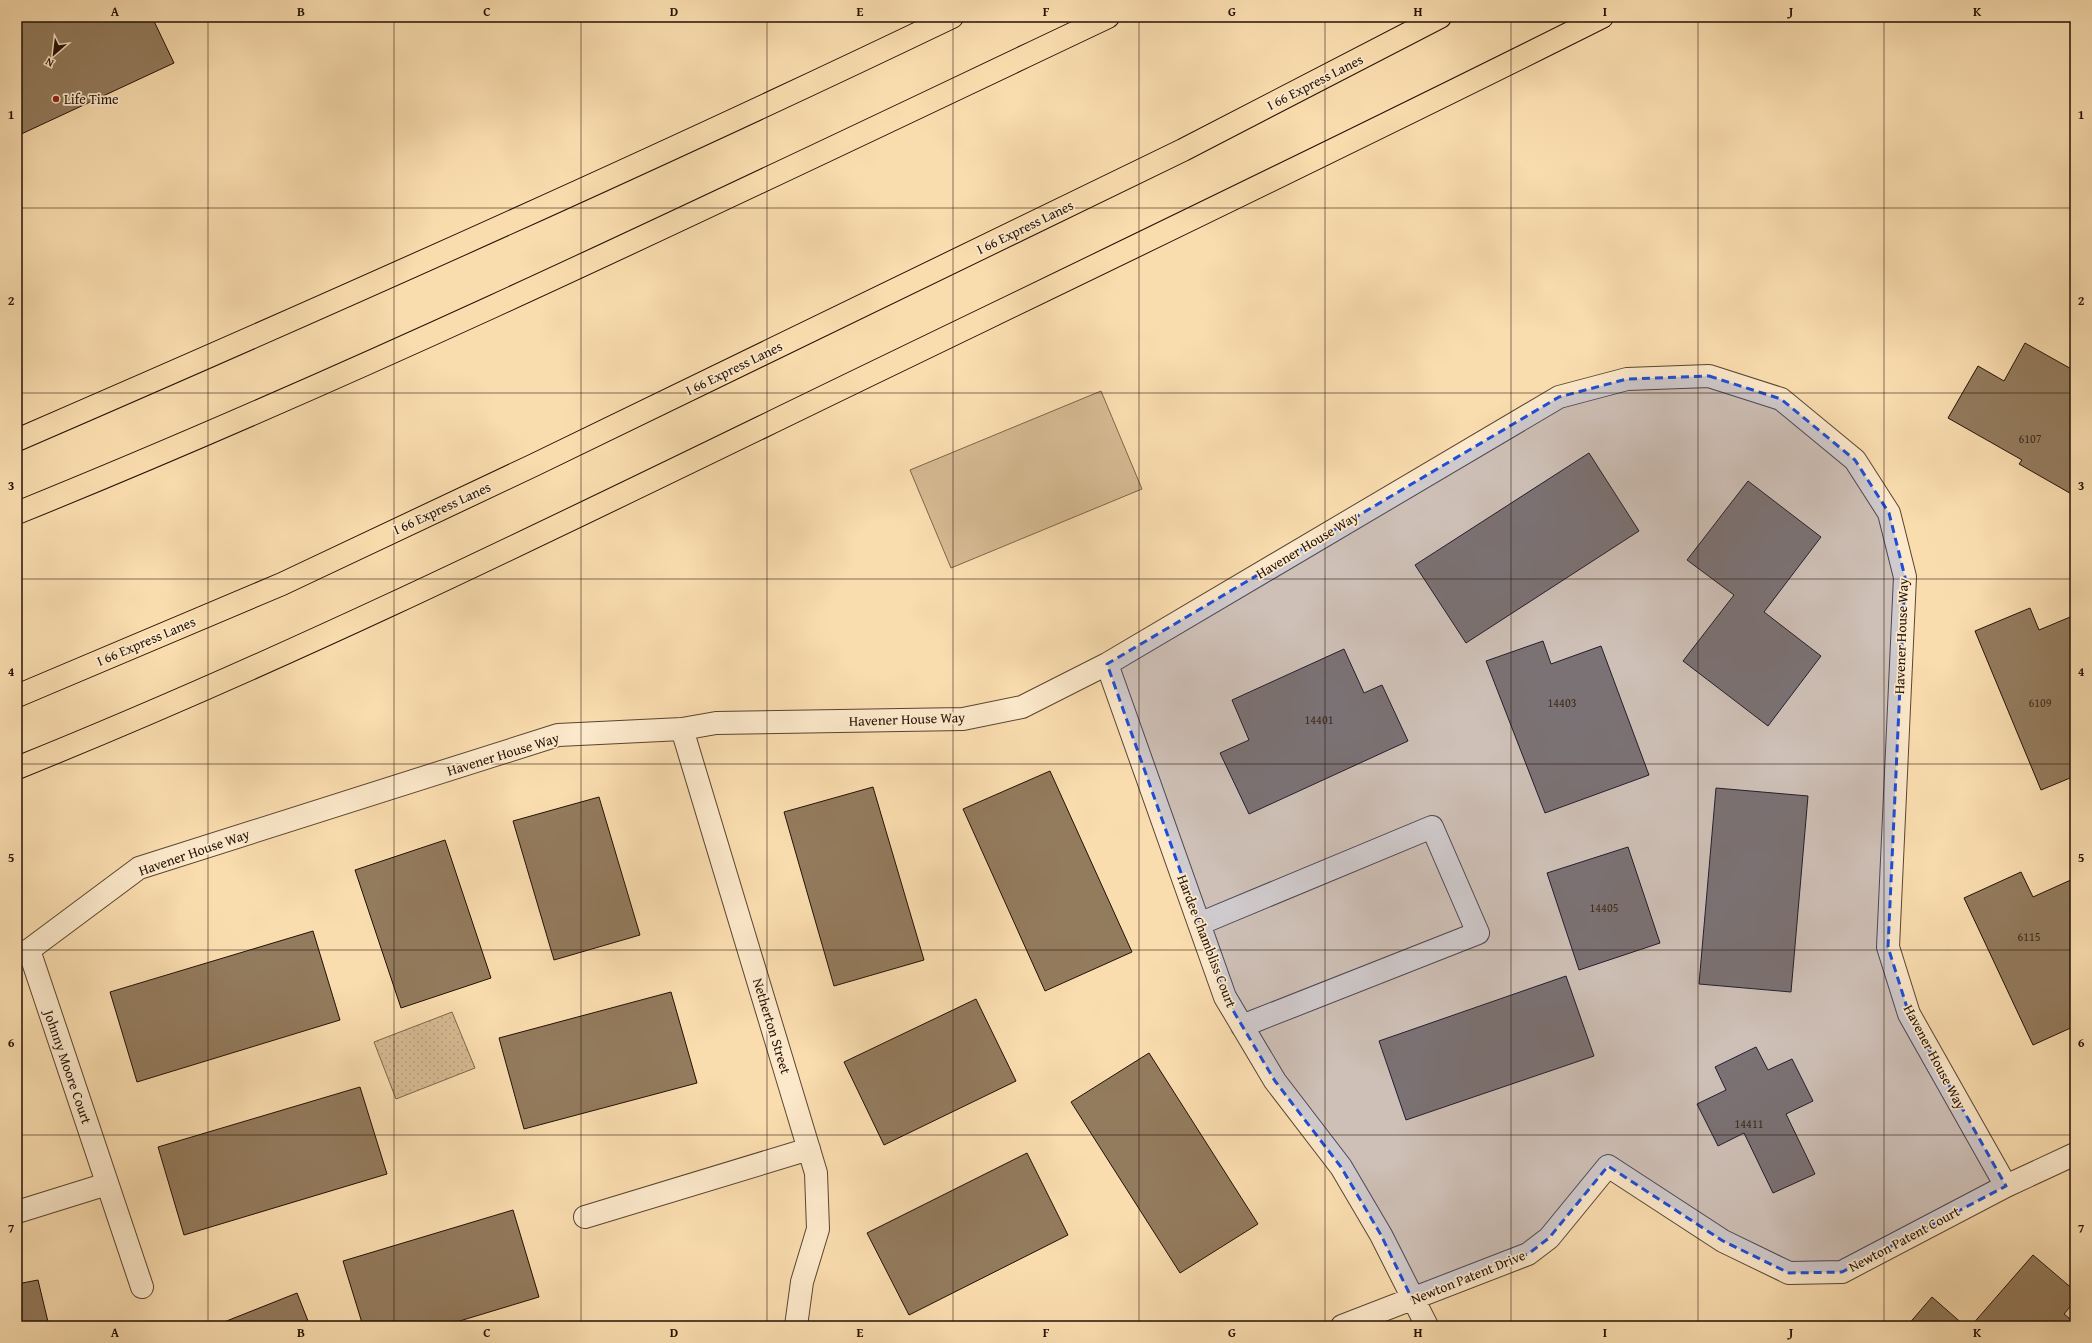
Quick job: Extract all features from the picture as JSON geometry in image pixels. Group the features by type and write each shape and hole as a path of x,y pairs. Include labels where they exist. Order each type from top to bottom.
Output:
{"highway":[{"path":"841,70 926,17"},
{"path":"17,440 437,256 841,70 952,17"},
{"path":"17,513 128,468 519,295 1108,17"},
{"name":"I 66 Express Lanes","path":"17,696 282,584 534,465 1183,150 1440,17"},
{"path":"17,768 109,731 392,604 672,471 1602,17"}],"street":[{"name":"Havener House Way","path":"23,952 139,868 558,735 682,729 716,723 963,719 1022,707 1107,664 1559,396 1627,379 1709,376 1781,399 1855,460 1889,513 1905,577 1888,947 1909,1014 2006,1186"},
{"name":"Hardee Chambliss Court","path":"1107,664 1225,997 1274,1081 1341,1166 1381,1235 1412,1299 1427,1326"},
{"name":"Netherton Street","path":"682,729 816,1173 818,1230 802,1282 796,1326"},
{"path":"1199,924 1432,827 1478,933 1242,1026"},
{"name":"Johnny Moore Court","path":"23,952 107,1184 142,1287"},
{"path":"585,1217 809,1149"},
{"name":"Newton Patent Court","path":"1608,1166 1723,1241 1789,1273 1842,1272 2006,1186 2075,1154"},
{"name":"Newton Patent Drive","path":"1342,1326 1528,1254 1549,1238 1608,1166"},
{"path":"17,1212 107,1184"}],"highlighted area":[{"path":"1709,376 1781,399 1855,460 1889,513 1905,577 1888,947 1909,1014 2006,1186 1842,1272 1789,1273 1723,1241 1608,1166 1549,1238 1528,1254 1412,1299 1381,1235 1341,1167 1275,1081 1225,997 1107,664 1559,397 1627,379"}],"shaded area":[{"path":"1101,391 1142,489 951,568 910,470"},
{"path":"452,1012 475,1068 396,1099 374,1042"}],"building":[{"name":"Life Time","path":"17,17 152,17 174,63 17,136"},
{"path":"2025,343 2075,371 2075,496 2019,464 2022,460 1948,418 1978,366 2004,381"},
{"path":"1589,453 1639,531 1466,643 1415,565"},
{"path":"1748,481 1821,537 1764,612 1821,656 1768,726 1683,661 1734,595 1687,560"},
{"path":"2030,608 2039,630 2075,615 2075,776 2041,790 1975,631"},
{"path":"1543,641 1551,664 1601,646 1649,775 1545,813 1486,661"},
{"path":"1344,649 1364,693 1382,685 1408,741 1249,814 1220,753 1249,740 1232,700"},
{"path":"1050,771 1132,952 1045,991 963,809"},
{"path":"873,787 924,960 834,986 784,812"},
{"path":"1716,788 1808,796 1791,992 1699,984"},
{"path":"599,797 640,935 554,960 513,821"},
{"path":"445,840 491,978 401,1008 355,870"},
{"path":"1628,847 1660,943 1579,970 1547,873"},
{"path":"2021,872 2033,897 2073,879 2075,883 2075,1026 2033,1045 1964,898"},
{"path":"313,931 340,1020 137,1082 110,992"},
{"path":"1566,976 1594,1056 1406,1120 1379,1041"},
{"path":"671,992 697,1083 524,1129 499,1038"},
{"path":"976,999 1016,1081 884,1145 844,1062"},
{"path":"1756,1047 1768,1070 1792,1059 1813,1101 1786,1114 1815,1174 1773,1193 1744,1133 1718,1146 1697,1104 1726,1090 1715,1067"},
{"path":"1149,1053 1258,1224 1180,1273 1071,1102"},
{"path":"360,1087 387,1174 184,1235 158,1147"},
{"path":"1027,1153 1068,1235 909,1315 867,1233"},
{"path":"513,1210 539,1297 443,1326 363,1326 343,1261"},
{"path":"2033,1255 2075,1291 2075,1301 2064,1314 2075,1323 2075,1326 1971,1326"},
{"path":"38,1280 49,1326 17,1326 17,1284"},
{"path":"297,1293 310,1326 214,1326"},
{"path":"1932,1297 1965,1326 1907,1326"}],"place":[{"name":"Life Time","path":"56,99"}]}
